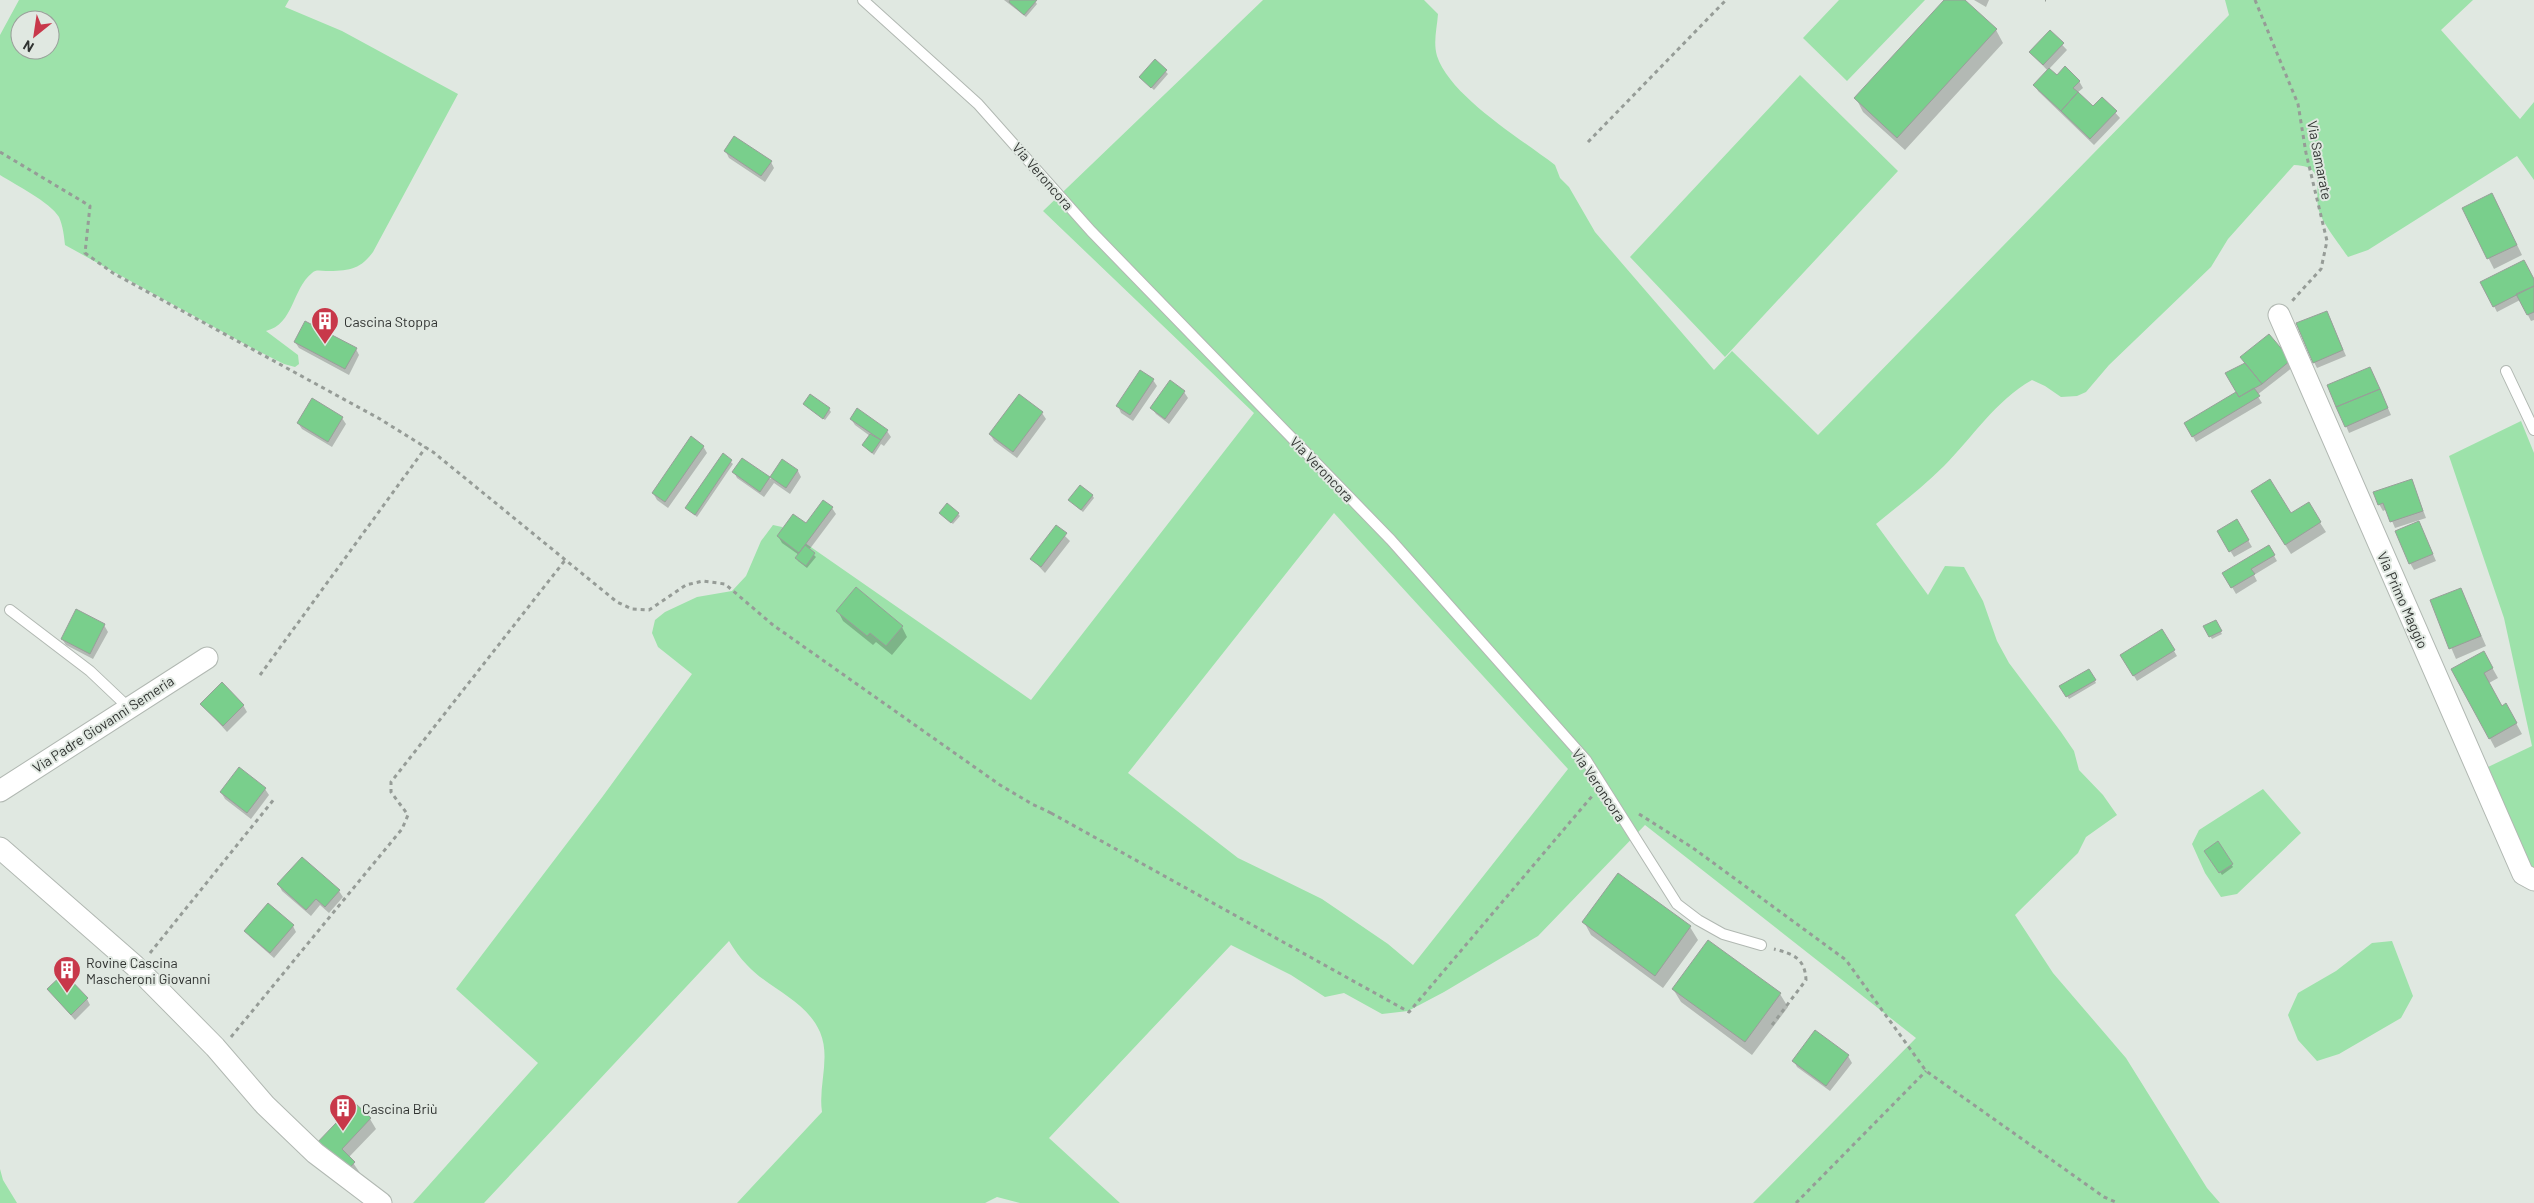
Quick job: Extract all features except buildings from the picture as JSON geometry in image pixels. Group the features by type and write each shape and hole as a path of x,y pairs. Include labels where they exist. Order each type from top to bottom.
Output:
{"street":[{"name":"Via Primo Maggio","path":"2279,315 2520,868 2523,874 2534,880"},
{"name":"Via Padre Giovanni Semeria","path":"0,791 207,658"},
{"path":"0,848 135,966 215,1046 265,1106 315,1153 381,1203"}],"lane":[{"name":"Via Veroncora","path":"863,0 978,104 1091,231 1391,540 1586,760 1677,904 1698,920 1723,934 1761,945"},
{"path":"2506,371 2534,430"},
{"path":"10,610 90,671 128,707"}],"path":[{"path":"1588,142 1726,0"},
{"name":"Via Samarate","path":"2255,0 2298,104 2308,162 2327,241 2321,269 2279,315"},
{"path":"0,152 90,206 85,253 113,273 380,419 426,447 617,602 632,609 649,610 686,585 703,581 725,584 774,626 1000,785 1409,1012 1601,785"},
{"path":"260,675 426,447"},
{"path":"215,1046 233,1036 402,829 408,815 391,792 390,782 566,559"},
{"path":"1607,794 1693,848 1846,960 1926,1071 2104,1197 2118,1203"},
{"path":"135,966 151,952 274,798"},
{"path":"1043,809 1051,813"},
{"path":"1761,945 1798,957 1806,969 1806,980 1772,1025"},
{"path":"1796,1203 1926,1071"}],"green space":[{"path":"19,0 289,0 285,7 342,31 458,94 373,252 363,263 353,268 341,271 319,270 314,272 305,280 300,288 288,314 275,327 266,331 298,355 299,364 295,367 284,364 252,348 65,245 59,217 55,211 41,200 0,175 0,35 10,17 10,60 60,60 60,10 14,10"},
{"path":"1263,0 1424,0 1438,14 1435,40 1437,56 1444,71 1456,86 1488,116 1555,165 1560,178 1569,187 1595,232 1714,370 1732,351 1818,435 2229,15 2225,0 2473,0 2441,30 2520,119 2534,102 2534,180 2517,156 2368,250 2348,257 2319,211 2315,174 2305,166 2294,165 2228,239 2211,267 2109,365 2086,392 2077,396 2061,397 2032,380 2007,398 1936,474 1876,524 1928,595 1945,566 1964,567 1983,601 1997,641 2009,663 2074,751 2079,770 2103,795 2117,815 2086,837 2078,853 2015,915 2053,973 2126,1058 2207,1188 2220,1203 1753,1203 1916,1038 1645,825 1538,936 1444,992 1408,1011 1382,1014 1344,993 1325,997 1291,975 1231,945 1049,1138 1120,1203 1020,1203 997,1197 985,1203 737,1203 822,1112 824,1052 820,1032 806,1011 756,973 742,959 729,941 484,1203 413,1203 538,1063 456,989 603,796 692,674 658,647 652,633 655,620 665,612 697,597 732,591 746,576 761,541 773,525 782,527 1031,700 1254,413 1043,211","holes":["1334,513 1568,769 1413,965 1388,944 1322,899 1238,858 1128,773"]},
{"path":"1839,0 1925,0 1847,81 1803,38"},
{"path":"1800,75 1898,171 1725,357 1630,257"},
{"path":"2521,421 2534,453 2534,870 2524,866 2488,767 2532,746 2504,618 2449,456"},
{"path":"2263,789 2301,833 2237,894 2221,897 2205,873 2192,844 2199,830"},
{"path":"2392,941 2413,996 2401,1018 2339,1054 2317,1061 2298,1040 2288,1015 2298,993 2336,971 2372,943"},
{"path":"0,1169 3,1180 17,1203 0,1203"}],"place":[{"name":"Cascina Stoppa","path":"325,345"},
{"name":"Rovine Cascina Mascheroni Giovanni","path":"67,994"},
{"name":"Cascina Briù","path":"343,1132"}]}
